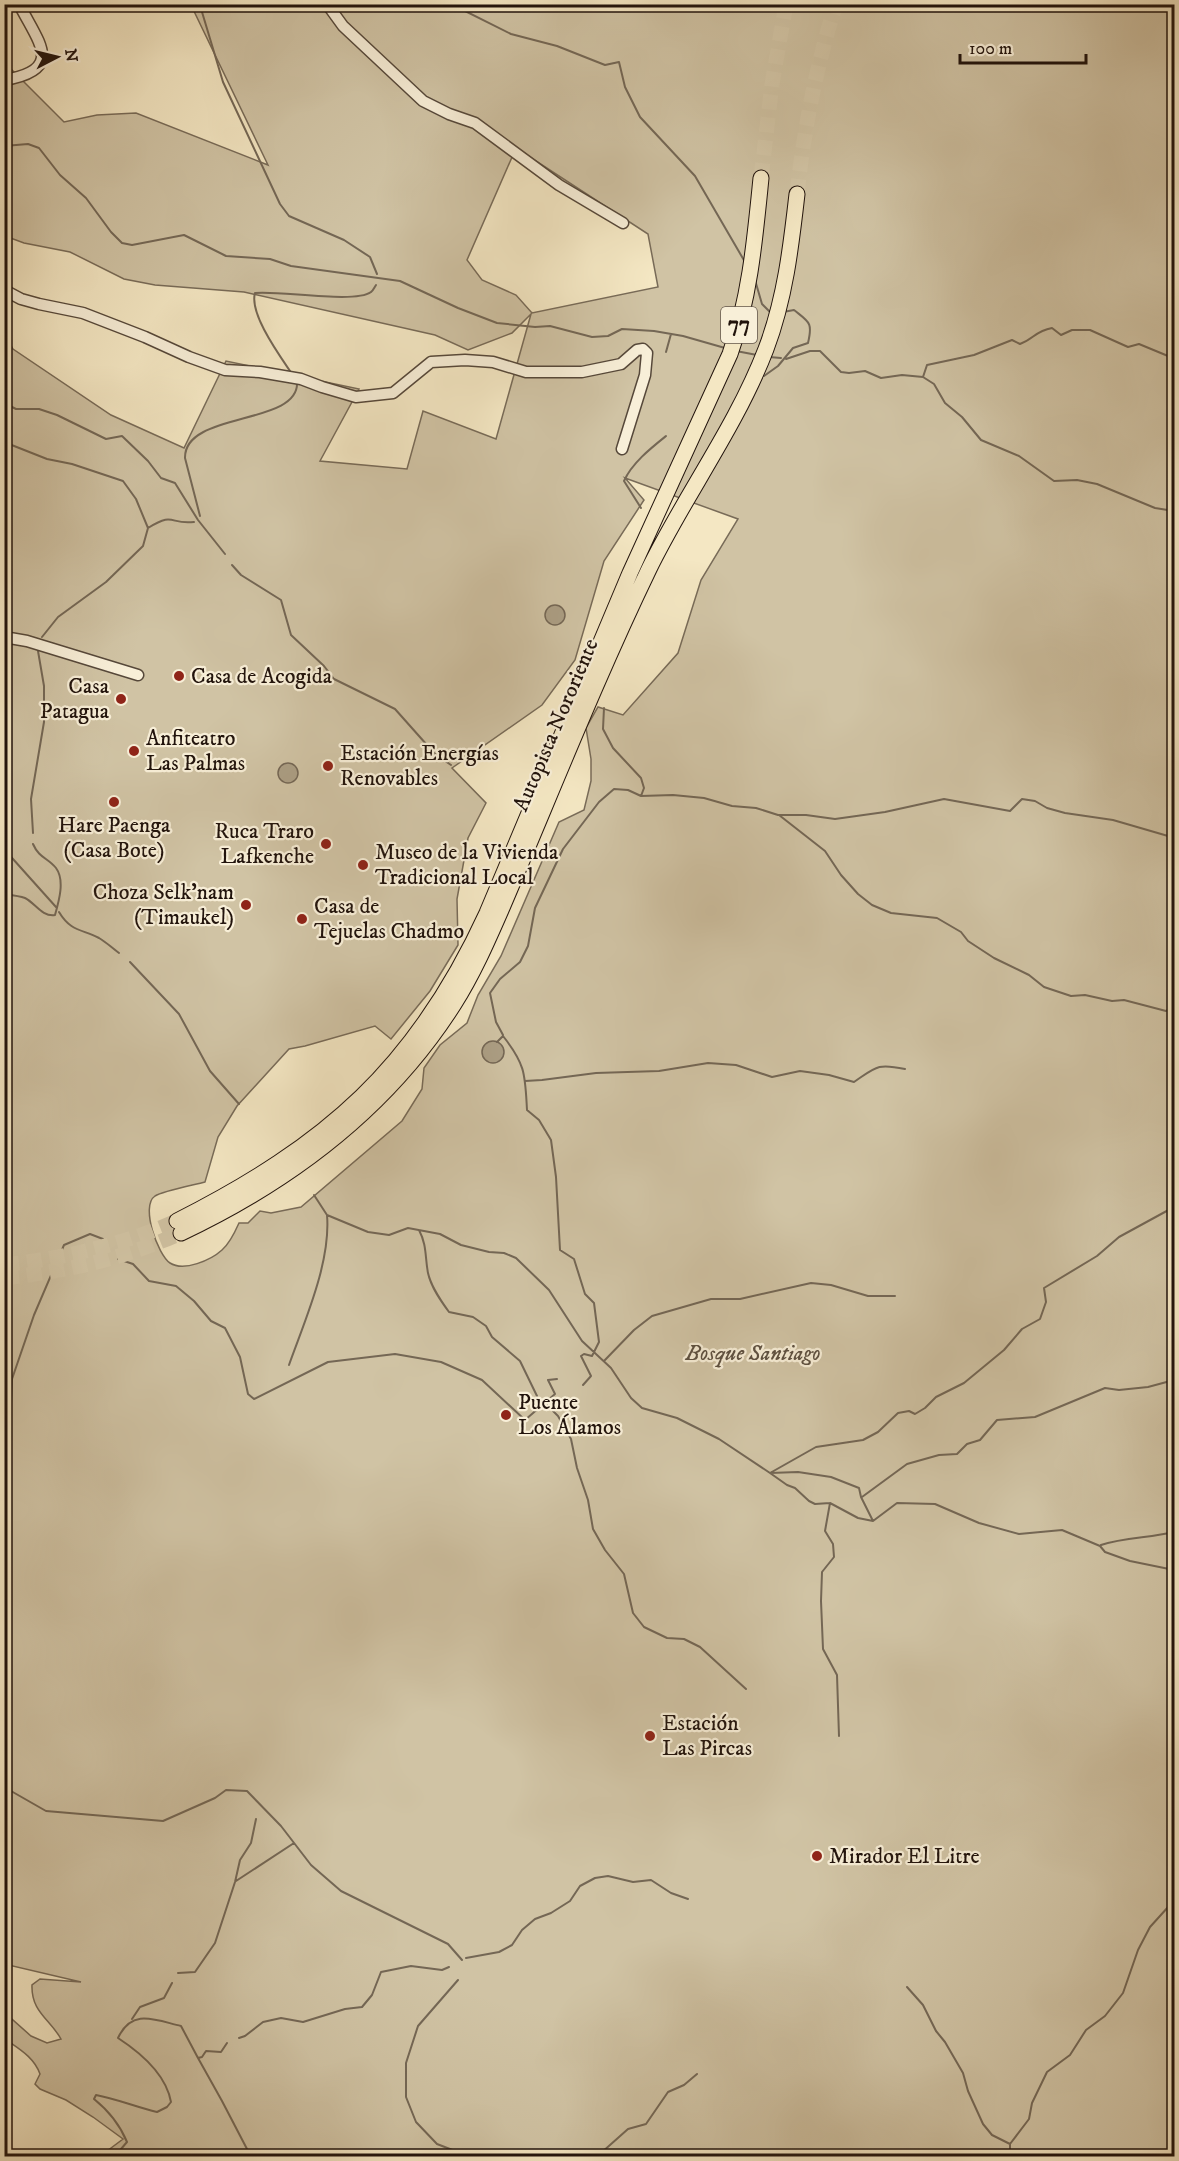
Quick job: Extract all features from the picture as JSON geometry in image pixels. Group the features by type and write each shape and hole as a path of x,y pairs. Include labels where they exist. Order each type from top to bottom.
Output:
{"highway":[{"name":"Autopista Nororiente","path":"761,178 750,277 739,325 723,370 630,573 487,913 464,961 428,1020 377,1083 326,1129 253,1181 179,1227 231,1208 268,1187 334,1138 395,1082 442,1022 464,986 491,933 614,644 651,566 751,384 773,328 786,281 797,194"}],"street":[{"path":"4,80 22,77 39,67 43,59 42,50 19,4"},
{"path":"327,4 342,26 423,101 449,114 475,123 560,185 623,223"},
{"path":"4,290 21,299 83,312 225,370 260,372 301,379 356,397 393,393 431,362 465,360 493,362 526,372 582,372 621,364 637,350 643,349 647,353 645,375 622,449"},
{"path":"4,637 21,639 138,675"}],"green space":[{"name":"Bosque Santiago","path":"191,5 1174,5 1174,2156 108,2156 107,2151 123,2139 66,2100 40,2089 35,2084 40,2074 34,2063 26,2054 5,2039 5,2013 31,2036 47,2043 61,2039 38,2009 32,1985 40,1979 81,1982 4,1964 5,335 13,349 111,415 184,448 226,361 359,389 320,461 407,469 423,411 496,439 531,314 512,333 468,350 435,335 244,292 155,285 124,279 70,252 24,243 5,236 5,63 64,122 97,115 136,113 268,165","holes":["516,148 648,234 658,287 532,313 516,295 482,280 467,260","625,478 738,519 701,580 678,653 623,715 598,707 586,728 591,759 591,781 584,810 559,822 501,956 478,995 467,1023 440,1045 424,1068 422,1089 402,1121 301,1207 271,1213 260,1211 248,1223 239,1223 227,1245 211,1258 197,1264 182,1266 170,1263 160,1251 152,1230 149,1210 155,1196 205,1182 218,1137 237,1106 289,1049 375,1026 391,1039 430,991 458,945 457,899 468,838 486,803 452,768 542,705 575,660 604,561 644,500"]}],"shaded area":[{"path":"555,605 562,608 565,615 562,622 555,625 548,622 545,615 548,608"},
{"path":"288,763 295,766 298,773 295,780 288,783 281,780 278,773 281,766"},
{"path":"493,1041 501,1044 504,1052 501,1060 493,1063 485,1060 482,1052 485,1044"}],"waterway":[{"path":"203,4 202,12 223,82 280,204 289,216 344,240 370,257 377,274"},
{"path":"451,4 511,34 557,46 605,65 619,62 625,87 640,117 695,176 745,262"},
{"path":"4,146 28,144 39,148 60,175 86,198 122,243 132,245 184,235 226,256 270,259 291,266 400,281 497,323 535,327 550,326 592,337 608,336 622,329 654,331 683,336 725,348"},
{"path":"755,280 762,304 772,314"},
{"path":"292,374 261,323 254,302 255,293 349,297 371,292 376,285"},
{"path":"764,376 778,366 793,348 808,343 810,326 806,320 794,310 783,312"},
{"path":"923,377 927,365 974,355 1012,340 1020,344 1052,328 1061,335 1072,330 1090,330 1128,347 1139,344 1174,357"},
{"path":"666,352 671,334"},
{"path":"736,351 757,355"},
{"path":"786,359 810,351 820,351 841,372 865,371 881,378 902,375 923,377 934,384 945,403 962,417 981,440 1019,456 1054,481 1077,480 1097,484 1155,508 1174,511"},
{"path":"769,357 781,358"},
{"path":"200,516 185,458 190,443 202,432 281,406 293,396 297,382"},
{"path":"4,403 16,409 39,409 57,415 106,439 122,436 148,461 161,478 175,483 198,520 225,554"},
{"path":"641,508 624,481 637,462 666,436"},
{"path":"4,442 47,459 72,464 123,481 136,499 148,528 143,546 106,582 58,617 42,637"},
{"path":"148,528 168,519 194,522"},
{"path":"232,565 241,575 281,600 291,635 324,666 334,679 395,709 435,754 451,765"},
{"path":"33,833 31,799 44,722 44,686 38,651"},
{"path":"604,708 603,729 613,748 641,778 644,788 641,796"},
{"path":"503,1035 496,1022 490,993 500,979 520,962 528,946 535,908 563,849 599,802 614,789 628,790 641,796"},
{"path":"641,796 673,795 704,798 732,806 756,808 778,815 806,815 835,819 885,812 944,799 1010,811 1022,799 1035,801 1047,808 1065,813 1113,820 1168,836 1174,841"},
{"path":"779,815 825,851 841,875 858,894 872,905 891,913 937,918 961,932 968,941 994,958 1029,975 1044,987 1071,996 1085,995 1112,1001 1124,1000 1166,1011 1174,1005"},
{"path":"4,894 25,898 42,912 55,915 60,891 59,873 33,844"},
{"path":"4,849 56,907"},
{"path":"59,912 72,927 99,938 119,953"},
{"path":"130,962 179,1014 210,1071 239,1104"},
{"path":"497,1042 503,1036 516,1055 525,1079 527,1110 539,1120 551,1140 556,1177 560,1250 574,1259 585,1294 594,1303 599,1342 592,1356 584,1354 581,1356 591,1376 583,1385"},
{"path":"525,1081 596,1073 659,1071 708,1063 736,1065 772,1077 800,1071 829,1075 854,1082 877,1068 888,1066 905,1069"},
{"path":"314,1195 327,1215 368,1232 389,1235 408,1228 440,1234 461,1245 504,1253 516,1258 549,1290 582,1341 611,1368 631,1398 642,1408 677,1418 719,1439 770,1473 798,1472 831,1477 859,1488 873,1521 897,1503 935,1504 979,1523 1019,1534 1062,1530 1100,1546 1105,1552 1130,1561 1174,1570"},
{"path":"873,1521 858,1518 830,1503 815,1504 795,1488 770,1473 816,1447 863,1440 878,1432 898,1413 909,1411 915,1414 936,1397 964,1383 1004,1350 1022,1329 1040,1319 1046,1302 1044,1288 1097,1256 1119,1237 1174,1207"},
{"path":"289,1365 316,1291 325,1252 327,1215"},
{"path":"419,1230 425,1246 429,1278 446,1308 449,1312 473,1317 486,1326 492,1337 520,1361 537,1396"},
{"path":"4,1446 10,1428 12,1379 34,1315 64,1245 90,1234 103,1239 106,1245"},
{"path":"118,1259 133,1264 149,1281 176,1286 194,1301 211,1321 225,1328 240,1357 248,1394 254,1399 328,1362 395,1354 441,1362 482,1380 525,1420 555,1394 548,1380 557,1379"},
{"path":"604,1361 634,1330 652,1316 711,1299 740,1299 811,1283 831,1285 868,1296 895,1296"},
{"path":"862,1497 907,1464 939,1455 957,1454 967,1444 980,1440 997,1420 1035,1417 1105,1388 1119,1390 1148,1387 1174,1380"},
{"path":"547,1405 558,1416 571,1439 577,1468 588,1500 593,1529 605,1550 624,1574 633,1613 644,1627 667,1638 684,1639 700,1647 746,1689"},
{"path":"830,1503 825,1531 833,1544 834,1557 822,1572 821,1601 823,1649 837,1675 839,1736"},
{"path":"1101,1545 1174,1532"},
{"path":"4,1787 46,1811 163,1821 215,1798 226,1790 247,1791 281,1826 311,1865 341,1891 448,1944 462,1960"},
{"path":"178,1973 195,1972 215,1943 240,1860 251,1843 256,1819"},
{"path":"236,1881 294,1843"},
{"path":"466,1958 499,1952 512,1945 522,1930 535,1919 551,1913 570,1901 580,1886 595,1878 608,1876 633,1882 651,1880 671,1893 688,1899"},
{"path":"1010,2156 1010,2144 1029,2119 1032,2103 1047,2072 1070,2055 1086,2030 1105,2016 1123,1993 1138,1950 1150,1927 1169,1906"},
{"path":"239,2038 263,2022 281,2018 303,2022 345,2009 362,2007 372,1995 381,1972 411,1966 442,1970 449,1967"},
{"path":"458,1980 418,2026 406,2063 406,2097 416,2122 437,2144 468,2156"},
{"path":"132,2019 140,2007 164,1998 172,1983"},
{"path":"907,1987 923,2005 936,2031 963,2073 968,2091 983,2124 992,2135 1010,2144"},
{"path":"115,2156 127,2142 114,2119 94,2099 96,2095 157,2112 171,2102 158,2073 135,2050 118,2038 124,2029 137,2019 145,2018 181,2026 198,2058 202,2057 206,2051 221,2052 227,2043"},
{"path":"198,2058 247,2149 254,2156"},
{"path":"574,2156 601,2153 628,2129 646,2124 668,2092 684,2085 697,2074"}],"tunnel":[{"path":"761,178 772,84 786,4"},
{"path":"797,194 812,98 822,51 836,4"},
{"path":"4,1265 49,1259 92,1249 135,1237 177,1221"},
{"path":"4,1278 94,1263 181,1233"}],"place":[{"name":"Casa de Acogida","path":"179,676"},
{"name":"Casa Patagua","path":"121,699"},
{"name":"Anfiteatro Las Palmas","path":"134,751"},
{"name":"Estación Energías Renovables","path":"328,766"},
{"name":"Hare Paenga (Casa Bote)","path":"114,802"},
{"name":"Ruca Traro Lafkenche","path":"326,844"},
{"name":"Museo de la Vivienda Tradicional Local","path":"363,865"},
{"name":"Choza Selk'nam (Timaukel)","path":"246,905"},
{"name":"Casa de Tejuelas Chadmo","path":"302,919"},
{"name":"Puente Los Álamos","path":"506,1415"},
{"name":"Estación Las Pircas","path":"650,1736"},
{"name":"Mirador El Litre","path":"817,1856"}]}
